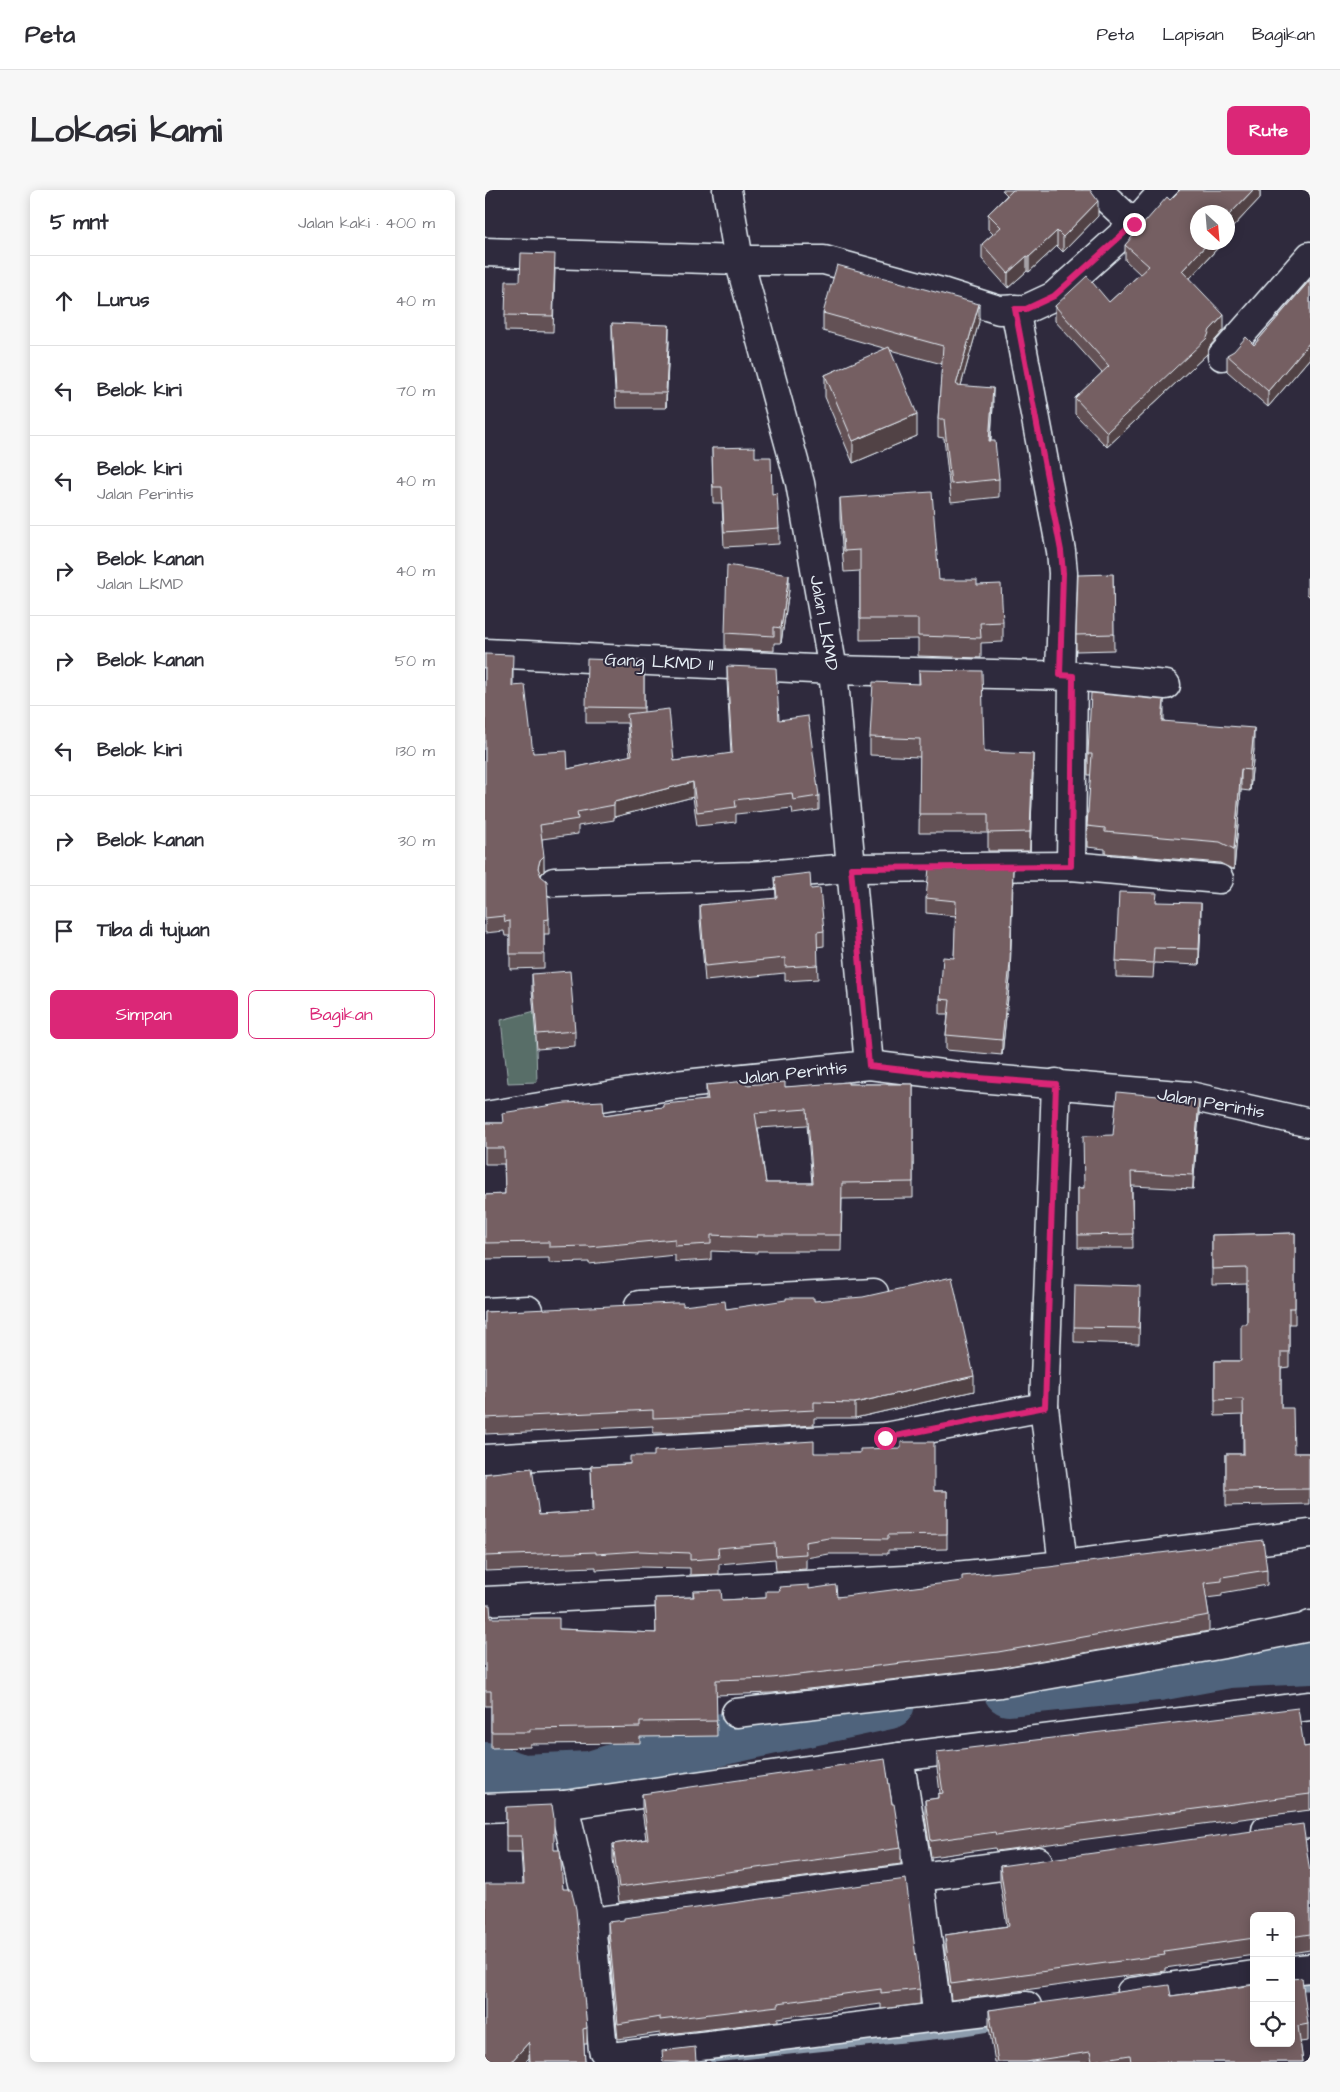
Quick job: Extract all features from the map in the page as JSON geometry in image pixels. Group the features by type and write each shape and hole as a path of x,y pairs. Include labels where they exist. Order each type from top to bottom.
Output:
{"street":[{"name":"Jalan LKMD","path":"727,190 739,260 800,483 833,670 869,1066"},
{"path":"1097,190 1134,224"},
{"path":"485,252 739,260 824,260 945,293 999,310 1026,309 1054,296 1134,224 1164,190"},
{"path":"1222,356 1310,256"},
{"path":"1015,309 1061,551 1071,866"},
{"name":"Gang LKMD 11","path":"485,653 833,670 1066,676 1166,684"},
{"path":"554,882 751,876 851,868 1071,866 1219,879"},
{"name":"Jalan Perintis","path":"485,1116 675,1085 869,1066 966,1077 1190,1096 1310,1123"},
{"path":"1056,1084 1045,1407 1063,1565"},
{"path":"613,1306 874,1293"},
{"path":"485,1312 554,1309"},
{"path":"485,1459 885,1438 1045,1407"},
{"path":"485,1601 925,1579 1063,1565 1310,1534"},
{"path":"735,1713 1000,1683 1224,1644 1304,1628 1310,1625"},
{"path":"485,1808 564,1805 899,1757 1310,1706"},
{"path":"899,1757 919,1877 938,2018"},
{"path":"564,1805 591,1922 603,2050 611,2057 1050,2003"},
{"path":"1241,1834 1310,1824"},
{"path":"591,1922 1065,1858"},
{"path":"1295,1970 1310,1968"},
{"path":"1107,1995 1250,1976"}],"green space":[{"path":"535,1011 537,1082 508,1083 501,1020"}],"building":[{"path":"1013,190 1090,190 1098,201 1063,237 1057,231 1029,257 1027,256 1008,273 982,244 1001,227 988,214"},
{"path":"1180,190 1253,190 1235,209 1235,205 1190,205 1190,250 1202,250 1182,271 1224,315 1210,330 1207,338 1107,432 1075,398 1109,366 1055,306 1087,276 1109,302 1149,266 1125,245 1167,197 1170,200"},
{"path":"521,253 555,254 553,316 505,315 506,281 520,281"},
{"path":"837,265 979,304 956,385 993,388 989,441 995,441 999,479 951,484 944,419 938,419 943,346 823,313"},
{"path":"1310,280 1310,342 1268,391 1227,355 1234,351 1246,337 1254,345"},
{"path":"612,323 669,325 666,393 616,393"},
{"path":"889,347 917,414 853,441 825,375"},
{"path":"755,447 755,457 771,457 772,494 777,493 779,528 724,532 722,487 713,487 712,448"},
{"path":"932,492 939,580 977,580 977,585 1001,584 1003,622 980,623 981,638 918,636 918,619 860,619 860,550 844,551 840,498"},
{"path":"727,565 789,575 781,628 774,627 774,636 725,633"},
{"path":"1113,574 1114,634 1076,635 1078,575"},
{"path":"485,654 513,655 512,686 525,685 533,753 567,751 568,769 632,755 627,714 669,709 674,761 732,753 727,666 776,668 779,720 808,716 819,796 793,800 792,793 735,800 736,807 697,812 693,782 614,802 614,805 577,812 578,819 540,825 544,856 540,860 538,868 541,876 547,881 549,919 544,920 544,954 510,954 510,921 505,922 504,916 485,918"},
{"path":"587,659 644,661 644,708 586,707"},
{"path":"919,670 982,671 984,752 1033,754 1030,832 988,833 988,814 919,814 920,739 870,737 873,682 920,684"},
{"path":"1091,693 1164,700 1162,721 1254,728 1250,770 1241,769 1234,849 1220,842 1105,832 1105,828 1087,826 1092,754 1088,754"},
{"path":"1013,867 1010,963 1002,1040 946,1035 950,1000 940,999 943,957 954,958 956,901 926,898 929,868"},
{"path":"810,873 811,889 820,888 824,931 817,932 818,965 785,967 785,958 705,966 700,905 777,898 775,877"},
{"path":"1119,892 1157,893 1156,902 1201,903 1199,949 1154,948 1153,963 1116,961"},
{"path":"570,971 575,1031 537,1034 532,974"},
{"path":"746,1081 746,1085 785,1082 785,1087 848,1082 848,1084 913,1084 913,1182 842,1183 841,1235 757,1235 757,1237 711,1235 711,1244 675,1246 675,1239 589,1247 549,1247 549,1242 485,1243 485,1195 505,1194 504,1148 485,1148 485,1123 503,1123 502,1113 565,1103 603,1101 604,1115 663,1107 663,1104 708,1100 706,1085","holes":["807,1109 813,1183 766,1183 755,1113"]},
{"path":"1117,1092 1199,1100 1193,1175 1131,1172 1133,1234 1078,1235 1078,1188 1084,1188 1083,1136 1113,1135"},
{"path":"1295,1233 1295,1308 1289,1308 1289,1352 1281,1352 1281,1408 1293,1408 1294,1453 1309,1453 1309,1489 1226,1490 1226,1454 1244,1454 1243,1399 1215,1400 1215,1361 1241,1361 1241,1324 1247,1324 1247,1268 1212,1269 1212,1235"},
{"path":"952,1277 974,1376 855,1403 814,1402 814,1410 653,1418 653,1410 485,1418 485,1312 674,1303 683,1303 683,1306 725,1301 726,1309 786,1300 786,1298 814,1298 814,1301 863,1297"},
{"path":"1075,1284 1140,1286 1139,1328 1074,1327"},
{"path":"814,1441 814,1453 860,1453 860,1449 901,1448 901,1442 934,1442 934,1491 947,1491 947,1534 888,1535 888,1539 829,1538 805,1542 806,1554 776,1556 775,1543 718,1548 719,1558 690,1560 690,1553 639,1551 596,1554 596,1552 485,1556 485,1474 532,1468 539,1515 593,1512 591,1466 630,1464 630,1456 654,1456 654,1451"},
{"path":"1263,1540 1267,1570 1222,1577 1222,1581 1204,1583 1209,1615 998,1652 772,1678 716,1680 717,1721 640,1722 640,1727 530,1729 530,1732 491,1732 491,1691 485,1691 485,1605 490,1605 491,1618 559,1618 559,1629 656,1633 655,1598 694,1597 693,1591 721,1590 722,1600 766,1598 766,1591 780,1591 779,1587 809,1585 809,1589 836,1585 837,1597 962,1581 962,1576"},
{"path":"1298,1708 1304,1747 1310,1746 1310,1794 996,1835 995,1832 931,1841 925,1800 938,1798 938,1794 943,1793 937,1752"},
{"path":"885,1759 901,1848 619,1887 613,1844 648,1839 642,1794"},
{"path":"552,1805 554,1850 560,1850 563,1889 571,1889 576,1909 587,2028 583,2029 585,2062 530,2062 529,2042 511,2062 485,2062 485,1884 524,1884 521,1836 506,1836 506,1807"},
{"path":"1303,1824 1310,1873 1310,1934 1295,1936 1295,1912 1250,1912 1250,1939 1164,1951 1165,1955 951,1984 945,1935 1009,1926 1000,1866"},
{"path":"906,1879 920,1989 881,1993 881,1989 778,2003 778,2006 660,2020 660,2017 618,2024 608,1922 624,1920 624,1918"},
{"path":"1302,1978 1308,2024 1298,2026 1303,2062 1131,2062 1130,2055 1092,2061 1090,2052 1026,2062 998,2062 989,2010 1169,1985 1171,1996 1250,1986 1250,2047 1295,2047 1295,1979"},
{"path":"695,2047 696,2062 663,2062 662,2051"}],"waterway":[{"path":"1009,1690 1159,1675 1229,1662 1310,1658"},
{"path":"485,1768 522,1780 590,1777 691,1746 889,1703"},
{"path":"1295,1986 1310,1986"},
{"path":"713,2058 951,2033 1001,2025"}],"route":[{"path":"885,1438 1045,1407 1056,1084 966,1077 869,1066 851,868 1071,866 1073,676 1060,675 1063,573 1061,551 1015,309 1026,309 1054,296 1134,224"}]}
